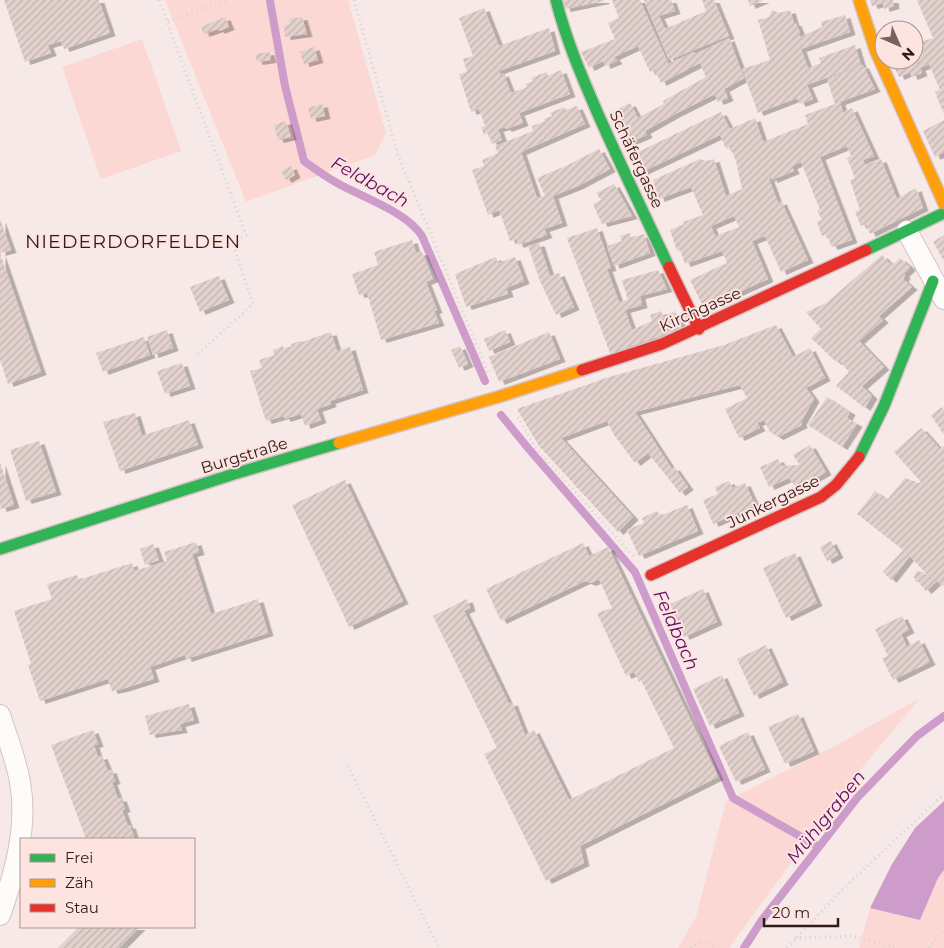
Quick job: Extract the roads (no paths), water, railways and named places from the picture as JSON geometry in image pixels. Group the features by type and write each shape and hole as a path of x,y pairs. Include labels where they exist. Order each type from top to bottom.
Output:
{"street":[{"name":"Schäfergasse","path":"556,0 561,25 572,55 612,147 698,329"},
{"path":"859,0 876,52 944,204"},
{"name":"Kirchgasse","path":"498,397 653,348 698,329 944,213"},
{"path":"907,231 944,299"},
{"name":"Junkergasse","path":"650,575 821,498 835,488 844,478 874,431 933,281"},
{"name":"Burgstraße","path":"0,549 234,474 498,397"},
{"path":"0,715 20,782 22,812 15,865 0,914"}],"waterway":[{"name":"Feldbach","path":"270,1 285,86 304,161 337,183 395,212 415,227 422,236 485,381"},
{"name":"Feldbach","path":"501,415 635,572 733,798 819,847"},
{"name":"Mühlgraben","path":"744,948 762,920 857,798 917,736 944,716"}],"district":[{"name":"NIEDERDORFELDEN","path":"133,241"}]}
